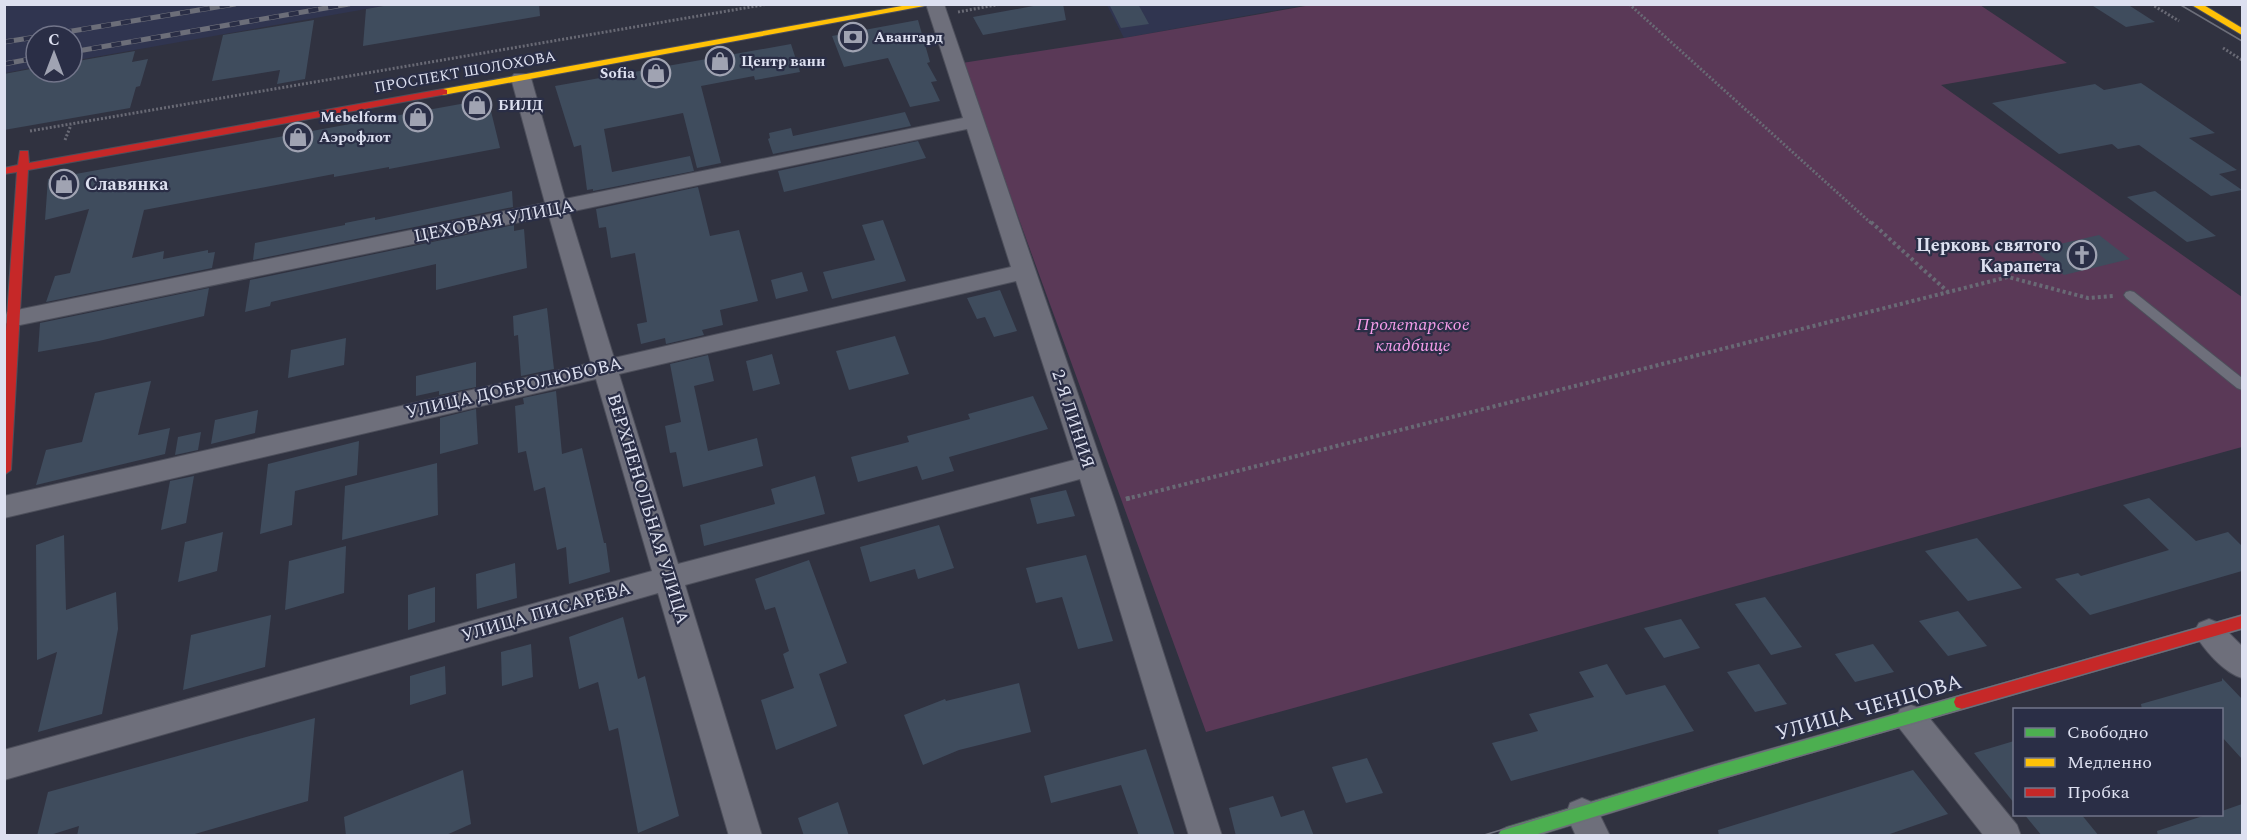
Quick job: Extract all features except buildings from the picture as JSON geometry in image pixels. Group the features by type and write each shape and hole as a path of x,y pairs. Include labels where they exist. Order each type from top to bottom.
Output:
{"main road":[{"name":"ПРОСПЕКТ ШОЛОХОВА","path":"179,125 858,4"},
{"path":"2194,4 2242,32"},
{"name":"ПРОСПЕКТ ШОЛОХОВА","path":"4,171 520,78 941,7"},
{"path":"4,470 24,153"},
{"name":"УЛИЦА ЧЕНЦОВА","path":"1507,836 1588,825 1717,772 1911,719 2242,622"}],"street":[{"name":"2-Я ЛИНИЯ","path":"941,7 974,122 1102,506 1206,836"},
{"name":"ВЕРХНЕНОЛЬНАЯ УЛИЦА","path":"520,78 746,836"},
{"name":"ЦЕХОВАЯ УЛИЦА","path":"15,318 974,122"},
{"name":"УЛИЦА ДОБРОЛЮБОВА","path":"4,507 1024,272"},
{"name":"УЛИЦА ПИСАРЕВА","path":"4,765 669,578 1089,466"},
{"path":"2209,632 2242,665"},
{"path":"1911,719 2005,836"}],"lane":[{"path":"2130,295 2242,385"}],"path":[{"path":"27,132 768,4"},
{"path":"941,7 1002,4"},
{"path":"1629,4 1948,292"},
{"path":"1102,506 2008,277 2088,298 2130,295"}],"shaded area":[{"path":"5,4 389,4 84,59 84,24 24,24 24,69 5,73"},
{"path":"1311,4 1124,38 1107,5"}],"green space":[{"name":"Пролетарское кладбище","path":"1311,5 1980,5 2067,63 1941,85 2242,297 2242,447 1206,732 962,63 1124,38"}],"tram line":[{"path":"2179,4 2242,41"},
{"path":"1481,836 1712,766 2242,615"},
{"path":"1534,836 1721,779 2242,629"}],"railway":[{"path":"84,29 235,4"},
{"path":"84,50 349,4"},
{"path":"4,42 24,39"},
{"path":"4,64 24,60"}],"traffic: fast":[{"path":"1507,836 1717,772 1962,702"}],"traffic: slow":[{"path":"443,92 931,4"},
{"path":"2194,4 2242,32"}],"traffic: jam":[{"path":"4,171 443,92"},
{"path":"4,470 24,153"},
{"path":"1962,702 2242,622"}],"place":[{"name":"Авангард","path":"853,37"},
{"name":"Центр ванн","path":"720,61"},
{"name":"Sofia","path":"656,73"},
{"name":"БИЛД","path":"477,105"},
{"name":"Mebelform","path":"418,117"},
{"name":"Аэрофлот","path":"298,137"},
{"name":"Славянка","path":"64,184"},
{"name":"Церковь святого Карапета","path":"2082,255"}]}
